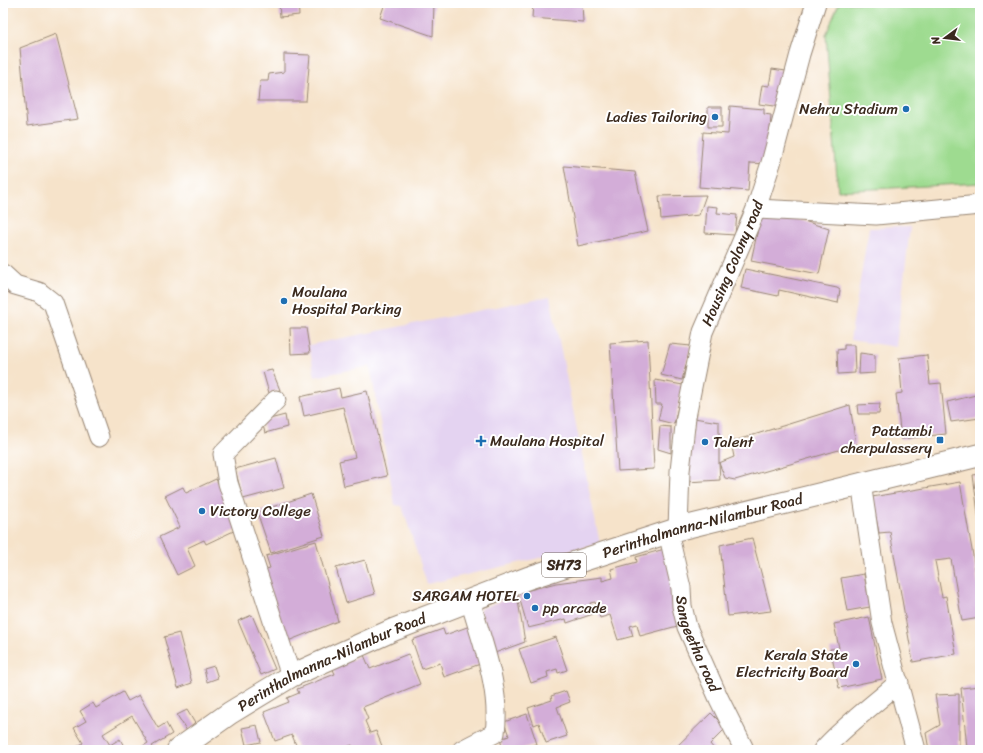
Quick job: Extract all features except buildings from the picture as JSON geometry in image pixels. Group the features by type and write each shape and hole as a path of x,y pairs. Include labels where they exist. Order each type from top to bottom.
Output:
{"main road":[{"name":"Perinthalmanna-Nilambur Road","path":"178,750 230,713 291,676 393,630 543,573 673,530 980,455"}],"street":[{"name":"Housing Colony road","path":"673,530 686,417 703,332 756,209 771,163 800,54 816,3"},
{"path":"756,209 876,215 980,205"},
{"path":"3,274 15,284 39,292 53,303 99,437"},
{"path":"276,400 223,454 228,483 291,676"},
{"path":"861,483 882,623 916,750"},
{"name":"Sangeetha road","path":"673,530 682,606 687,627 706,673 743,747 741,750"},
{"path":"462,750 495,733 498,714 494,686 470,600"},
{"path":"824,750 833,738 875,704 899,682"}],"shaded area":[{"path":"910,227 896,347 850,340 869,228"},
{"name":"Maulana Hospital","path":"550,296 600,544 427,584 402,506 395,505 370,366 315,377 309,345"}],"green space":[{"name":"Nehru Stadium","path":"839,3 980,3 980,183 838,191 826,35"}],"place":[{"name":"Nehru Stadium","path":"906,109"},
{"name":"Ladies Tailoring","path":"715,117"},
{"name":"Moulana Hospital Parking","path":"284,301"},
{"name":"Pattambi cherpulassery","path":"940,440"},
{"name":"Maulana Hospital","path":"481,441"},
{"name":"Talent","path":"705,442"},
{"name":"Victory College","path":"202,511"},
{"name":"SARGAM HOTEL","path":"527,596"},
{"name":"pp arcade","path":"535,608"},
{"name":"Kerala State Electricity Board","path":"856,664"}]}
